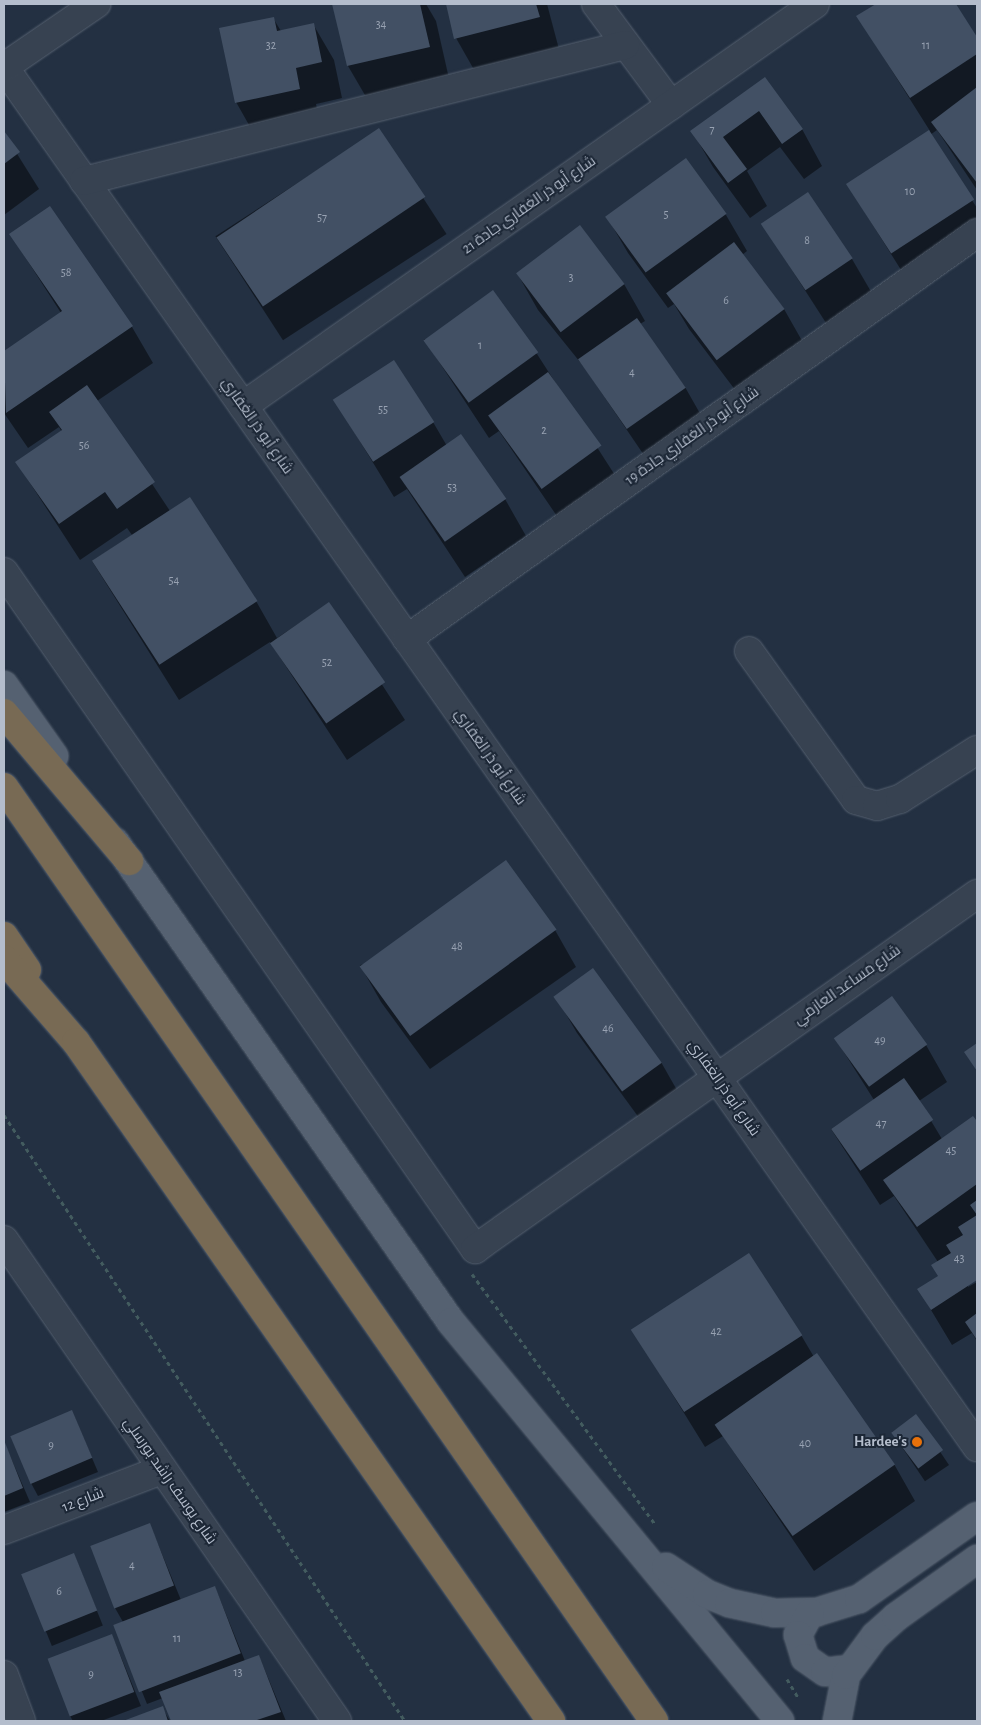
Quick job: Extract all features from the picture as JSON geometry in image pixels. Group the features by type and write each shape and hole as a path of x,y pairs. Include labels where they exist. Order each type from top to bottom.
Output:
{"highway":[{"path":"4,713 128,861"},
{"path":"4,787 654,1721"},
{"path":"4,936 76,1042 551,1721"},
{"path":"4,959 76,1042"}],"main road":[{"path":"4,685 451,1322 645,1554 780,1721"},
{"path":"645,1554 707,1594 729,1603 775,1614 810,1613 833,1609 859,1599 977,1516"},
{"path":"837,1721 849,1669 875,1636 896,1617 977,1559"},
{"path":"810,1613 798,1635 805,1658 825,1672 849,1669"}],"street":[{"path":"4,67 96,4"},
{"path":"596,4 671,105"},
{"name":"شارع أبو ذر الغفاري جادة 21","path":"243,406 815,4"},
{"path":"84,181 625,45"},
{"name":"شارع أبو ذر الغفاري","path":"4,67 977,1447"},
{"name":"شارع أبو ذر الغفاري جادة 19","path":"407,639 977,233"},
{"name":"شارع مساعد العازمي","path":"4,572 475,1249 716,1076 977,894"},
{"path":"749,651 856,800 877,806 900,799 977,750"},
{"name":"شارع يوسف راشد بورسلي","path":"4,1240 161,1470 337,1721"},
{"name":"شارع 12","path":"4,1530 161,1470"},
{"path":"4,1675 20,1721"}],"path":[{"path":"4,1115 405,1721"}],"building":[{"path":"332,4 420,4 430,47 347,66"},
{"path":"446,4 536,4 540,17 454,39"},
{"path":"876,4 956,4 977,37 977,54 910,98 856,16"},
{"path":"274,17 277,31 314,23 322,62 296,68 300,89 235,103 219,28"},
{"path":"765,77 803,129 782,144 759,111 723,137 747,169 728,183 690,131"},
{"path":"977,87 977,183 931,122"},
{"path":"379,128 425,197 263,306 217,238"},
{"path":"929,130 974,200 891,254 846,184"},
{"path":"4,131 20,152 4,164"},
{"path":"686,158 727,214 646,273 605,217"},
{"path":"808,192 853,258 805,290 761,224"},
{"path":"50,206 133,326 6,413 4,351 62,311 9,234"},
{"path":"580,225 625,284 561,332 516,273"},
{"path":"734,242 785,309 717,360 666,293"},
{"path":"493,290 538,352 469,403 423,341"},
{"path":"637,318 686,388 627,429 578,359"},
{"path":"394,360 434,422 373,462 333,400"},
{"path":"548,372 601,446 542,489 488,415"},
{"path":"87,385 155,482 117,509 105,492 59,524 15,462 62,430 49,412"},
{"path":"461,434 506,499 445,542 400,477"},
{"path":"190,497 258,601 159,665 92,561"},
{"path":"329,602 385,682 326,724 270,643"},
{"path":"506,860 557,930 410,1036 360,966"},
{"path":"593,968 662,1063 622,1091 553,997"},
{"path":"892,996 927,1045 869,1087 834,1038"},
{"path":"977,1043 977,1071 964,1052"},
{"path":"904,1078 933,1120 860,1171 831,1129"},
{"path":"973,1116 977,1121 977,1184 917,1227 883,1180"},
{"path":"977,1200 977,1215 970,1205"},
{"path":"977,1215 977,1280 931,1310 917,1289 938,1276 931,1265 951,1253 946,1245 963,1235 958,1227"},
{"path":"749,1253 802,1335 684,1412 631,1330"},
{"path":"977,1313 977,1340 965,1322"},
{"path":"817,1353 895,1464 793,1536 715,1425"},
{"path":"72,1410 92,1458 31,1484 10,1436"},
{"name":"Hardee's","path":"916,1414 943,1450 918,1469 891,1433"},
{"path":"4,1440 23,1488 4,1496"},
{"path":"150,1523 174,1586 114,1608 90,1546"},
{"path":"74,1553 97,1610 44,1632 21,1574"},
{"path":"215,1586 241,1653 139,1692 113,1625"},
{"path":"112,1634 134,1692 70,1717 48,1659"},
{"path":"259,1655 281,1712 254,1721 171,1721 159,1692"},
{"path":"163,1706 168,1721 123,1721"}],"place":[{"name":"Hardee's","path":"917,1442"}]}
